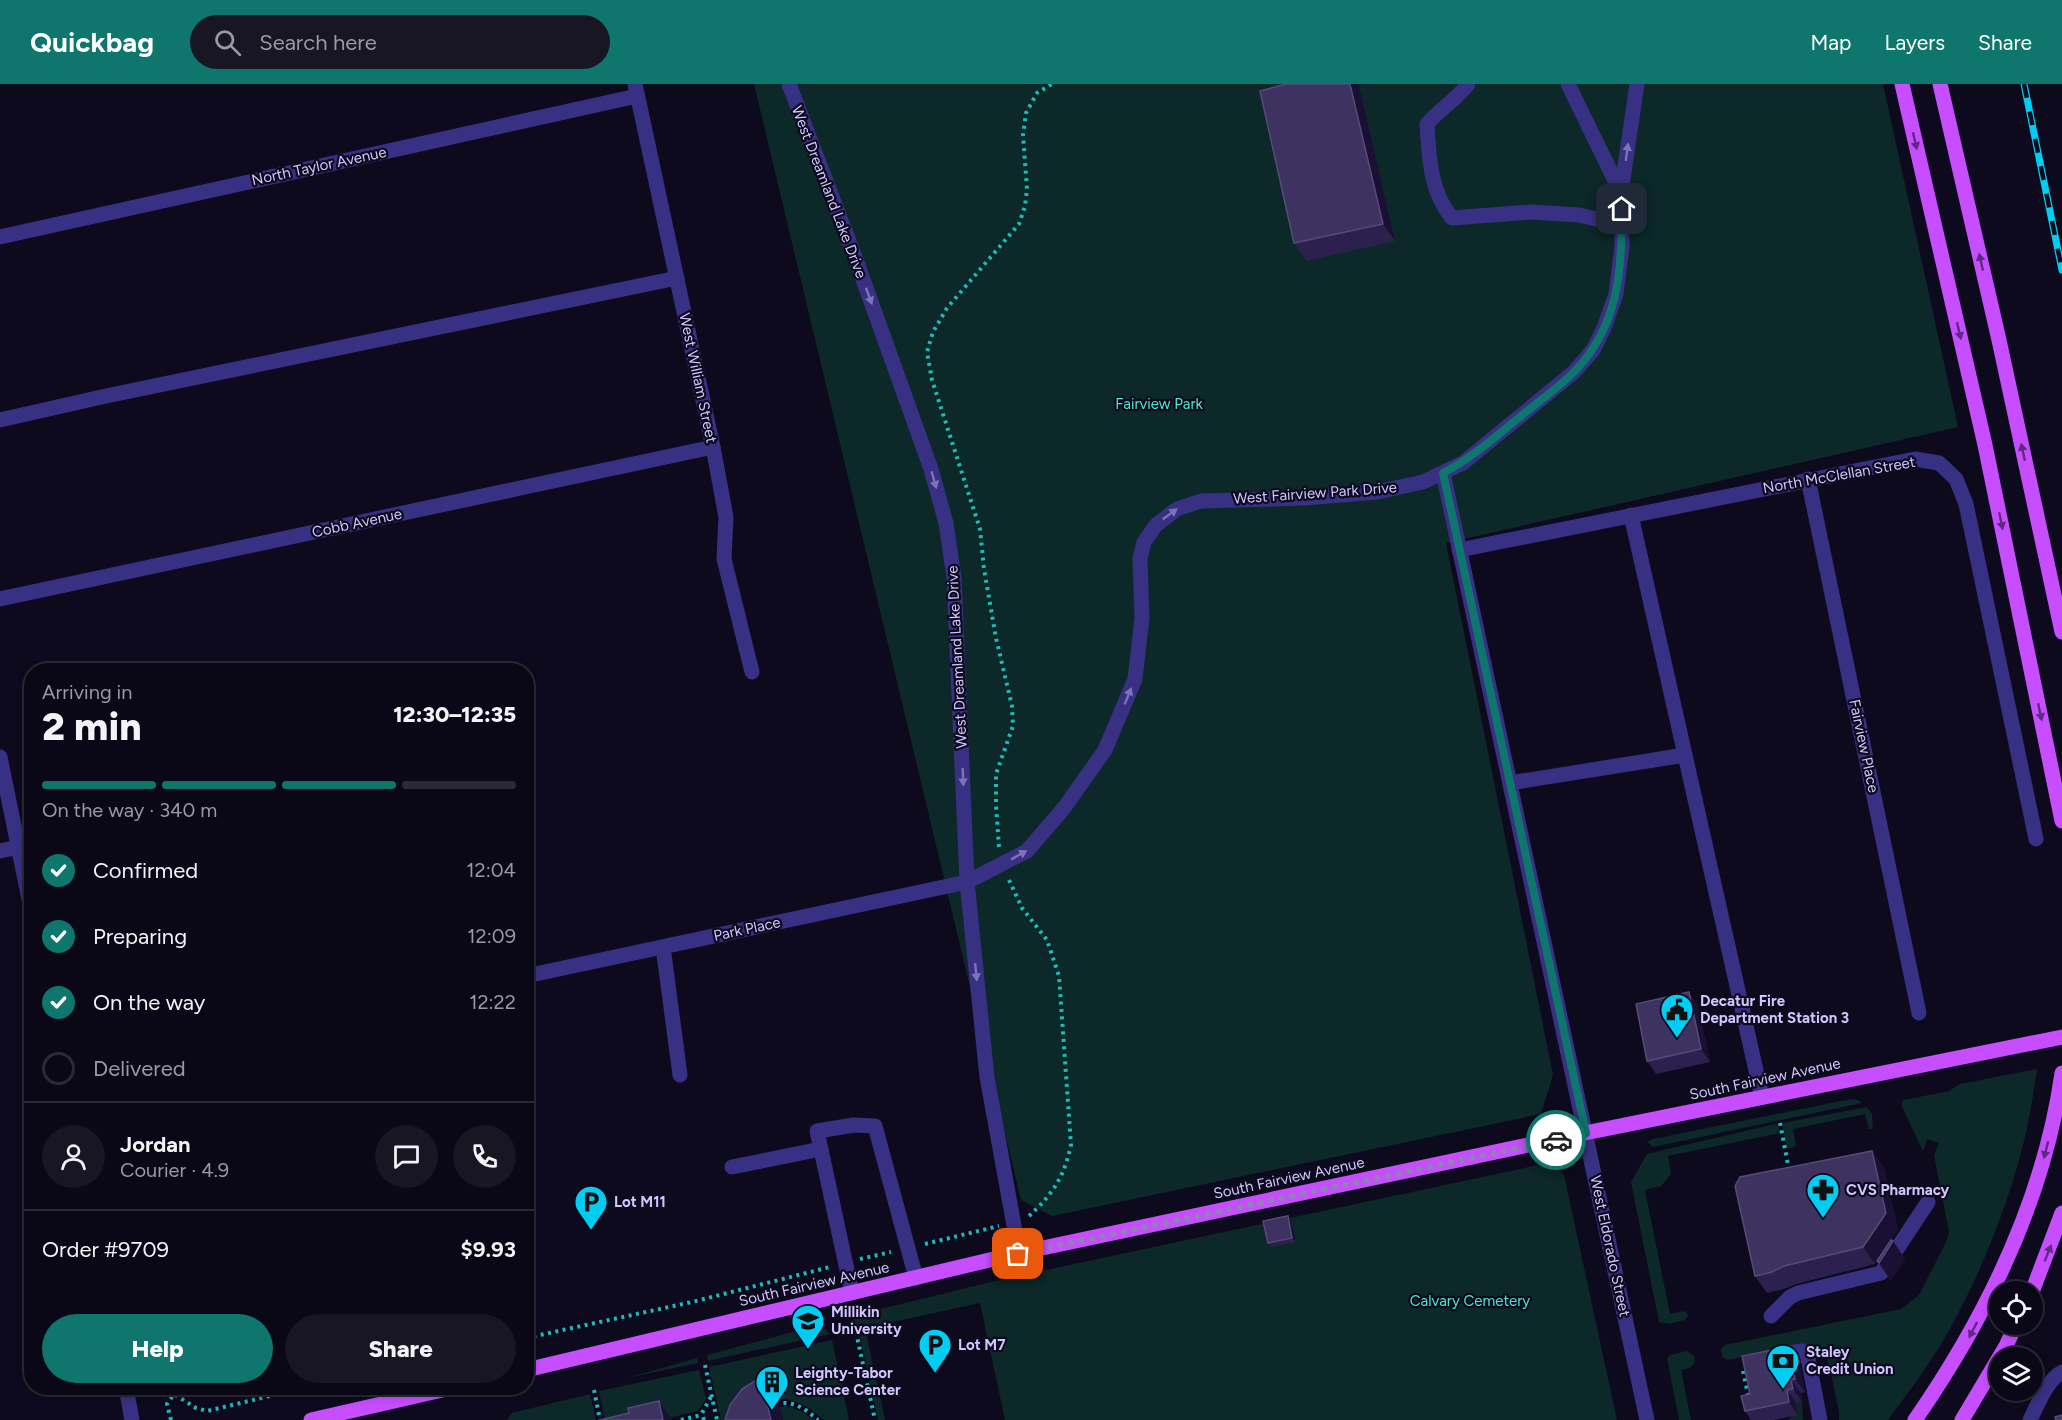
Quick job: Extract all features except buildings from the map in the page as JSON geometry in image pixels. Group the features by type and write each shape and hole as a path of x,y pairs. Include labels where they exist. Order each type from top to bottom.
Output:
{"main road":[{"path":"1902,84 1985,445 2062,821"},
{"path":"1940,84 1999,340 2062,632"},
{"name":"South Fairview Avenue","path":"534,1368 1018,1254 1586,1133 2062,1037"},
{"path":"1915,1420 1968,1339 2009,1256 2045,1154 2062,1073"},
{"path":"2036,1281 2062,1214"},
{"path":"1962,1420 2011,1335"},
{"path":"311,1420 420,1395"}],"street":[{"name":"West Dreamland Lake Drive","path":"789,84 855,257 927,458 946,523 954,578 967,882 987,1077 1018,1254"},
{"path":"1468,84 1460,95 1437,112 1427,124 1430,167 1442,207 1452,218 1531,212 1579,215 1622,225"},
{"path":"1568,84 1622,193"},
{"name":"West Fairview Park Drive","path":"967,882 1027,850 1064,808 1105,750 1135,679 1142,618 1140,558 1143,542 1156,525 1177,509 1201,501 1304,498 1377,492 1423,482 1463,463 1554,390 1593,350 1604,328 1616,294 1620,272 1622,193 1637,84"},
{"name":"North Taylor Avenue","path":"0,237 636,90"},
{"name":"West William Street","path":"636,90 713,447 726,518 724,559 752,672"},
{"path":"0,420 677,278"},
{"name":"Cobb Avenue","path":"0,599 713,447"},
{"name":"North McClellan Street","path":"1460,550 1915,459 1938,463 1956,479 1966,504 2036,839"},
{"name":"West Eldorado Street","path":"1443,473 1647,1420"},
{"name":"Fairview Place","path":"1808,479 1919,1013"},
{"path":"1631,515 1762,1098"},
{"path":"1510,783 1685,754"},
{"path":"0,757 24,869"},
{"path":"0,851 19,847"},
{"name":"Park Place","path":"534,974 967,882"},
{"path":"663,947 680,1075"},
{"path":"852,1293 817,1131 854,1125 875,1126 916,1278"},
{"path":"732,1167 821,1149"},
{"path":"1771,1317 1798,1293 1881,1273 1929,1208"},
{"path":"1810,1420 1799,1358 1796,1354 1789,1353 1802,1351 1808,1353 1820,1420"},
{"path":"2030,1420 2055,1376 2062,1372"},
{"path":"127,1395 132,1420"}],"path":[{"path":"999,850 996,774 1013,726 1012,706 994,627 980,529 932,380 927,352 933,332 947,308 1019,224 1025,206 1027,189 1023,135 1026,113 1037,93 1052,84"},
{"path":"1009,882 1022,908 1047,940 1059,976 1071,1145 1066,1166 1051,1194 1031,1214"},
{"path":"1780,1123 1790,1172"},
{"path":"534,1336 692,1302 987,1229"},
{"path":"856,1332 875,1420"},
{"path":"705,1365 717,1420"},
{"path":"1743,1371 1751,1409"},
{"path":"594,1390 600,1420"},
{"path":"171,1420 166,1404 173,1395"},
{"path":"176,1395 196,1408 207,1411 274,1395"},
{"path":"681,1420 703,1418 712,1395"},
{"path":"771,1406 787,1402 796,1405 818,1420"}],"green space":[{"name":"Fairview Park","path":"754,84 1883,84 1958,427 1446,543 1553,1075 1541,1114 1052,1216 1021,1200"},
{"path":"2037,1069 2020,1155 2003,1210 1982,1264 1943,1341 1888,1420 1839,1420 1828,1363 1820,1349 1814,1346 1799,1344 1728,1360 1722,1357 1721,1349 1725,1345 1901,1309 1919,1295 1949,1232 1934,1155 1939,1143 1927,1139 1923,1151 1902,1107 1902,1102 1949,1091 1960,1084"},
{"path":"1851,1099 1862,1103 1653,1147 1647,1142 1653,1139"},
{"path":"1867,1107 1872,1114 1873,1129 1869,1129 1865,1114 1793,1129 1796,1146 1787,1149 1783,1123"},
{"path":"1775,1124 1780,1133 1668,1156 1671,1174 1661,1186 1645,1190 1670,1314 1684,1311 1688,1315 1685,1320 1670,1324 1659,1322 1631,1182 1647,1154"},
{"name":"Calvary Cemetery","path":"1548,1163 1558,1167 1564,1175 1617,1420 1005,1420 980,1303 865,1328 885,1420 878,1420 858,1328 851,1329 857,1315 990,1282"},
{"path":"815,1326 824,1328 830,1334 708,1361 707,1355"},
{"path":"832,1340 849,1420 824,1420 806,1406 787,1399 770,1403 749,1420 721,1420 709,1367"},
{"path":"1687,1351 1694,1356 1695,1362 1690,1368 1681,1370 1691,1420 1679,1420 1667,1358 1670,1355"},
{"path":"697,1358 698,1363 627,1378"},
{"path":"699,1370 706,1399 698,1411 660,1420 605,1420 599,1391"},
{"path":"590,1394 596,1420 507,1420 512,1413"},
{"path":"1802,1402 1803,1420 1789,1420 1796,1403"},
{"path":"787,1406 803,1412 813,1420 783,1420 780,1407"}],"railway":[{"path":"2024,84 2062,270"}],"way so far":[{"path":"1018,1254 1556,1140"}],"place":[{"name":"Decatur Fire Department Station 3","path":"1677,1039"},
{"name":"CVS Pharmacy","path":"1823,1219"},
{"name":"Lot M11","path":"591,1231"},
{"name":"Millikin University","path":"808,1350"},
{"name":"Lot M7","path":"935,1374"},
{"name":"Staley Credit Union","path":"1783,1390"},
{"name":"Leighty-Tabor Science Center","path":"772,1411"}],"route":[{"path":"1556,1140 1586,1133 1443,473 1463,463 1554,390 1593,350 1604,328 1616,294 1622,246 1622,209"}]}
